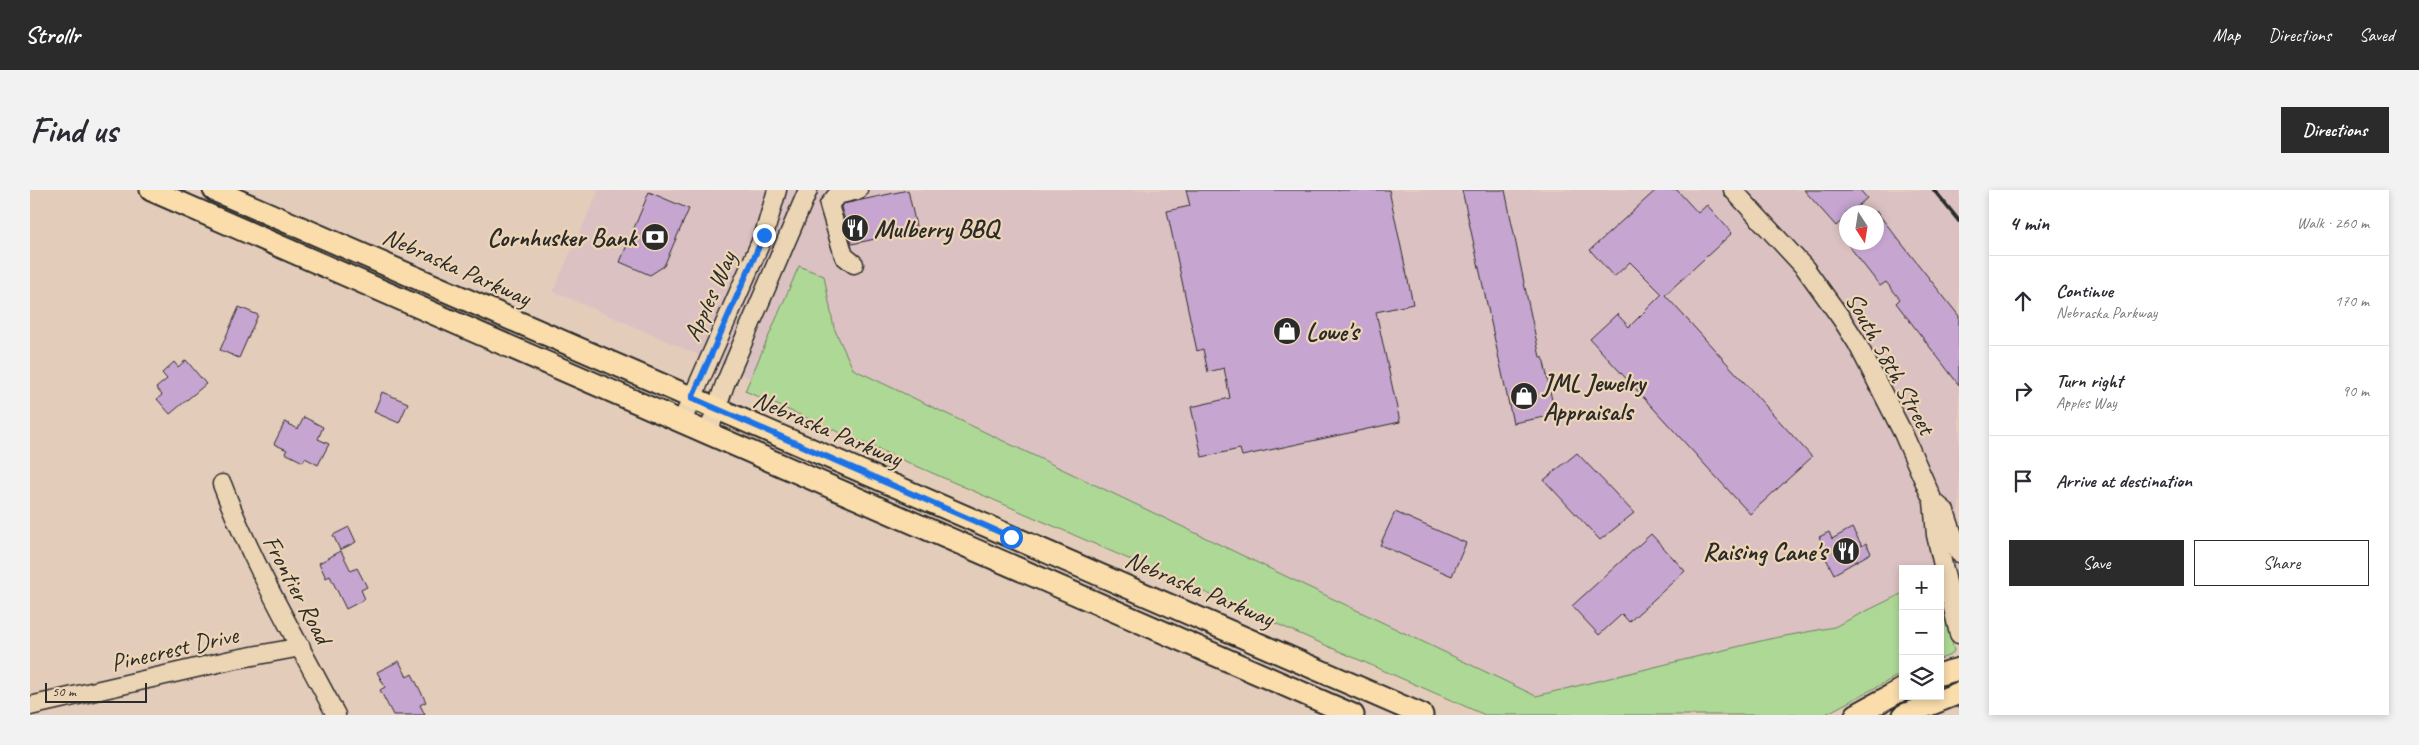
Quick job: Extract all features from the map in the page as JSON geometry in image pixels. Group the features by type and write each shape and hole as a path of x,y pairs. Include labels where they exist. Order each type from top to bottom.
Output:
{"main road":[{"name":"Nebraska Parkway","path":"151,190 1353,715"},
{"name":"Nebraska Parkway","path":"214,190 1422,715"},
{"path":"1944,673 1959,668"},
{"path":"1856,715 1899,691"},
{"path":"1904,715 1959,693"}],"street":[{"name":"Apples Way","path":"682,421 764,235 776,190"},
{"name":"Apples Way","path":"708,432 725,384 808,190"},
{"path":"854,264 844,256 829,204 837,194 858,190"},
{"name":"South 58th Street","path":"1733,190 1805,268 1857,343 1903,434 1933,501 1936,535 1959,634"},
{"name":"Frontier Road","path":"222,484 236,523 261,575 336,715"},
{"name":"South 58th Street","path":"1933,501 1945,512 1959,553"},
{"name":"Pinecrest Drive","path":"30,706 231,660 301,647"}],"shaded area":[{"path":"599,190 1959,190 1959,634 1944,611 1944,565 1899,565 1899,615 1542,701 1241,594 553,291"}],"green space":[{"path":"799,266 824,276 834,328 853,369 1536,696 1769,639 1834,627 1899,595 1899,675 1824,715 1485,715 745,391"},
{"path":"1944,609 1954,651 1951,655 1944,658"}],"building":[{"path":"908,190 916,226 874,235 875,239 852,244 841,207 843,204"},
{"name":"Lowe's","path":"1186,190 1389,190 1413,304 1376,312 1400,422 1242,456 1240,449 1202,457 1191,407 1230,398 1224,368 1208,372 1203,349 1197,351 1167,211 1190,206"},
{"path":"1462,190 1505,190 1540,357 1543,357 1555,415 1513,423"},
{"path":"1656,190 1677,190 1698,213 1707,205 1732,233 1665,295 1812,457 1750,514 1590,339 1617,314 1629,327 1662,294 1630,262 1614,277 1590,250"},
{"path":"1804,190 1860,190 1867,198 1859,205 1839,205 1839,223 1836,226"},
{"path":"649,192 689,209 664,266 650,275 620,262"},
{"path":"1884,221 1959,316 1959,385 1896,303 1900,299 1886,282 1880,286 1852,250 1884,250"},
{"path":"239,307 258,315 239,358 220,350"},
{"path":"186,360 206,384 170,414 157,399 162,395 156,388 167,379 162,373 174,362 178,367"},
{"path":"382,392 408,403 399,423 374,412"},
{"path":"304,417 323,427 318,439 329,444 318,465 305,458 303,462 285,453 287,450 274,444 285,422 298,429"},
{"path":"1577,453 1634,513 1600,540 1544,480"},
{"path":"1395,512 1466,543 1452,576 1380,545"},
{"path":"349,527 356,542 340,550 333,535"},
{"name":"Raising Cane's","path":"1852,528 1862,546 1866,543 1871,553 1834,574 1821,549 1825,548 1819,537 1829,532 1832,539"},
{"path":"1651,534 1685,571 1629,622 1622,614 1599,635 1572,606"},
{"path":"341,551 351,571 357,568 367,587 361,590 365,599 346,609 330,576 326,578 319,563"},
{"path":"399,661 407,677 412,674 426,702 420,705 425,715 393,715 380,690 385,687 377,672"}],"railway":[{"path":"1934,190 1959,221"}],"place":[{"name":"Mulberry BBQ","path":"855,228"},
{"name":"Cornhusker Bank","path":"655,237"},
{"name":"Lowe's","path":"1287,331"},
{"name":"JML Jewelry Appraisals","path":"1524,396"},
{"name":"Raising Cane's","path":"1846,551"}],"route":[{"path":"764,235 692,398 1011,537"}]}
